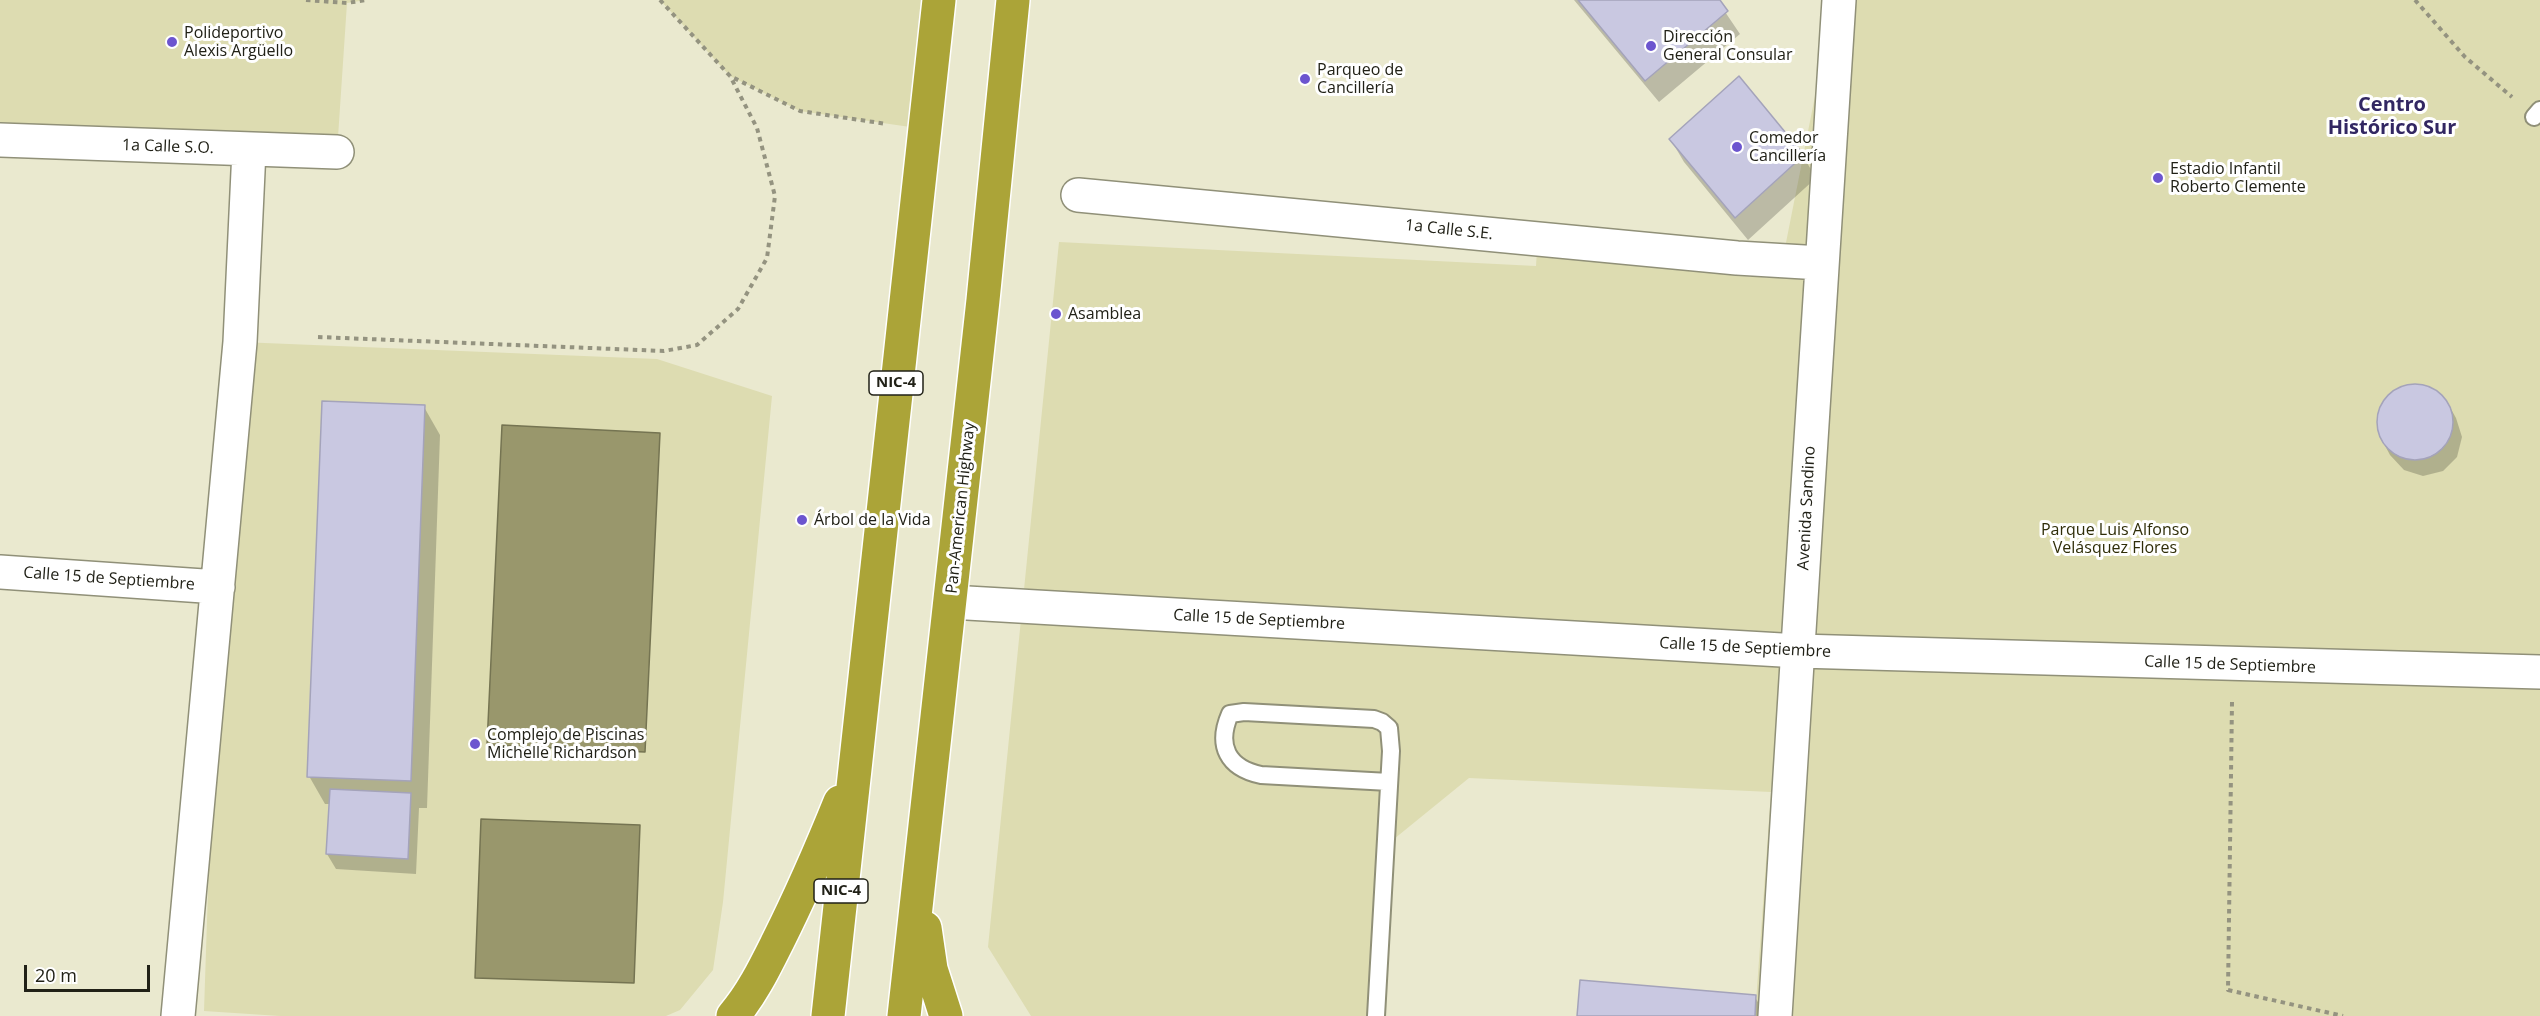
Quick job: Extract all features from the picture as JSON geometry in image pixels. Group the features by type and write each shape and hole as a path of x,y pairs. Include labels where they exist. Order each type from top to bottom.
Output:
{"highway":[{"name":"NIC-4","path":"828,1016 939,0"},
{"name":"Pan-American Highway","path":"904,1016 1013,0"},
{"path":"733,1016 768,962 809,878 855,767"},
{"path":"920,863 926,942 931,969 946,1016"}],"street":[{"name":"Avenida Sandino","path":"1775,1016 1839,0"},
{"name":"1a Calle S.O.","path":"0,140 337,152"},
{"path":"178,1016 240,342 249,150"},
{"name":"1a Calle S.E.","path":"1078,195 1726,257 1821,262"},
{"name":"Calle 15 de Septiembre","path":"0,572 218,587"},
{"name":"Calle 15 de Septiembre","path":"950,602 1799,651 2540,672"}],"lane":[{"path":"1376,1016 1391,751 1389,728 1374,719 1244,712 1230,714 1225,725 1225,748 1233,763 1245,771 1261,775 1389,782"}],"path":[{"path":"306,0 347,3 366,0"},
{"path":"318,338 664,351 697,345 738,309 767,258 775,196 757,128 730,76 660,0"},
{"path":"2415,0 2465,57 2537,113"},
{"path":"730,76 800,111 924,129"},
{"path":"2232,665 2228,990 2343,1016"}],"green space":[{"name":"Polideportivo Alexis Argüello","path":"0,0 366,0 347,3 337,152 0,140"},
{"path":"660,0 939,0 924,129 800,111 730,76"},
{"name":"Parque Luis Alfonso Velásquez Flores","path":"1834,0 2540,0 2540,1016 1755,1016 1771,792 1469,778 1394,839 1384,1016 1031,1016 988,947 1059,242 1536,266 1537,250 1737,258 1737,276 1779,278"},
{"name":"Complejo de Piscinas Michelle Richardson","path":"240,342 657,359 772,396 723,902 713,970 680,1010 666,1016 280,1016 204,1011 218,587"}],"shaded area":[{"path":"502,425 660,433 645,752 487,745"},
{"path":"481,819 640,825 634,983 475,978"}],"building":[{"name":"Dirección General Consular","path":"1578,0 1720,0 1728,11 1645,81"},
{"name":"Comedor Cancillería","path":"1739,76 1804,155 1735,218 1669,139"},
{"path":"2415,384 2430,387 2442,395 2450,407 2453,422 2450,437 2442,449 2430,457 2415,460 2400,457 2388,449 2380,437 2377,422 2380,407 2388,395 2400,387"},
{"path":"322,401 425,405 411,781 307,777"},
{"path":"330,789 411,793 408,859 326,854"},
{"path":"1580,980 1756,995 1755,1016 1577,1016"}],"place":[{"name":"Polideportivo Alexis Argüello","path":"172,42"},
{"name":"Dirección General Consular","path":"1651,46"},
{"name":"Parqueo de Cancillería","path":"1305,79"},
{"name":"Comedor Cancillería","path":"1737,147"},
{"name":"Estadio Infantil Roberto Clemente","path":"2158,178"},
{"name":"Asamblea","path":"1056,314"},
{"name":"Árbol de la Vida","path":"802,520"},
{"name":"Complejo de Piscinas Michelle Richardson","path":"475,744"}],"district":[{"name":"Centro Histórico Sur","path":"2392,116"}]}
